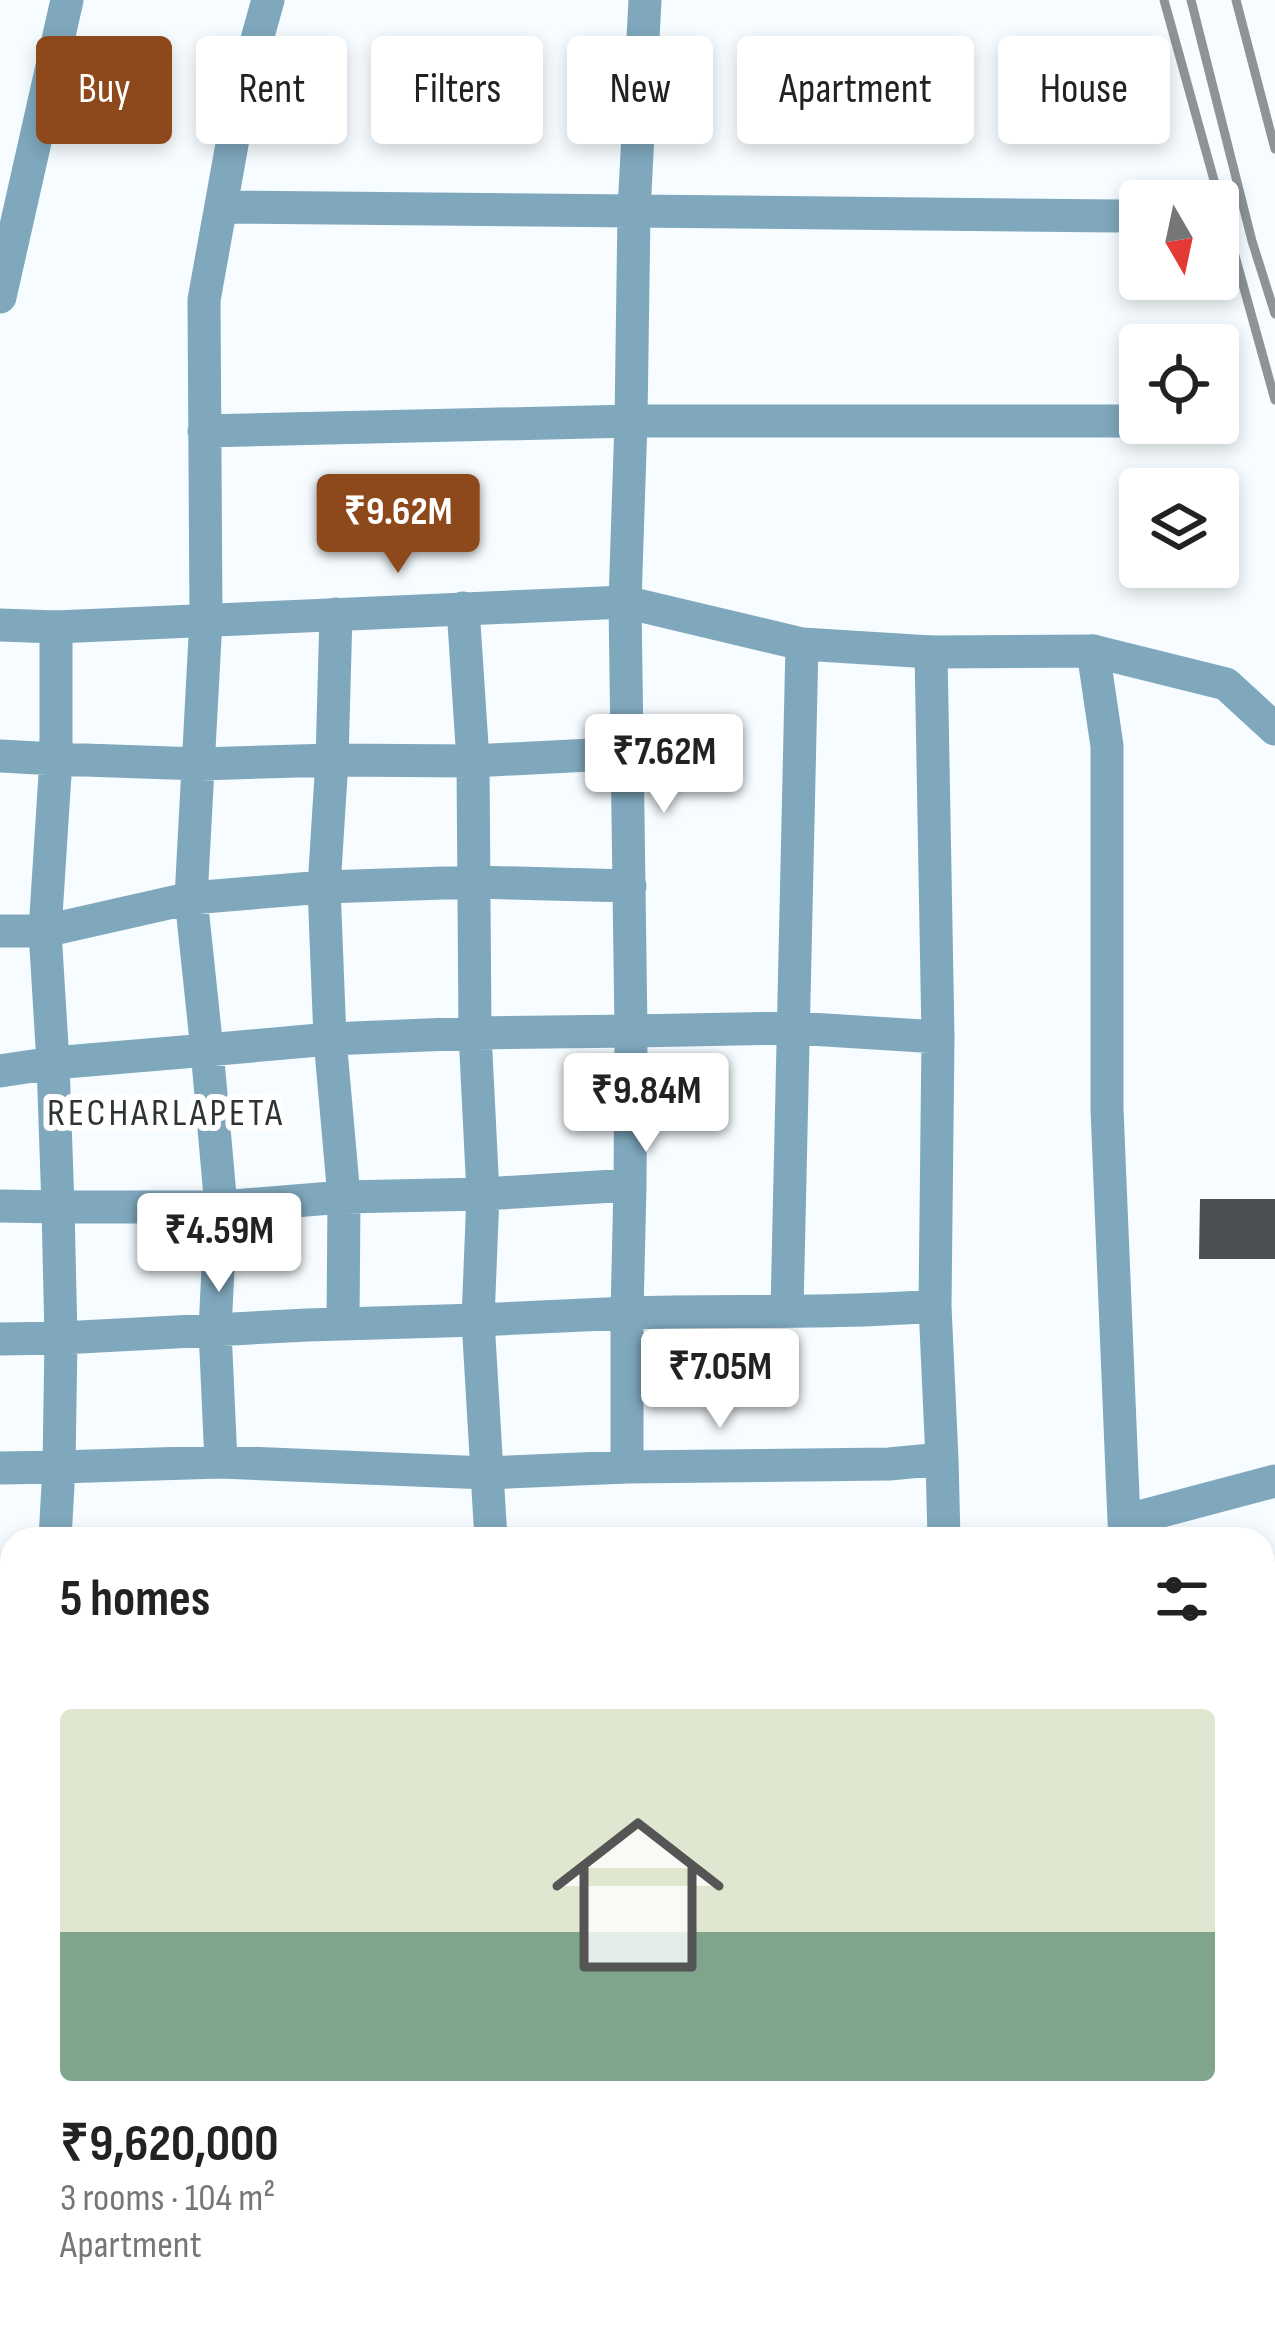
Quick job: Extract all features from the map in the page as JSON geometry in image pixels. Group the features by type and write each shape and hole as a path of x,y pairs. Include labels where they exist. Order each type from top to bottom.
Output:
{"street":[{"path":"0,297 68,0"},
{"path":"221,1462 215,1330 220,1207 191,898 206,619 204,300 240,100 268,0"},
{"path":"627,1467 631,1031 625,602 634,211 645,0"},
{"path":"221,208 1118,216"},
{"path":"204,431 631,421 1119,421"},
{"path":"0,625 56,627 625,602 802,644 931,652 1093,651 1226,684 1275,729"},
{"path":"463,608 473,761 475,1033 483,1194 478,1320 490,1527"},
{"path":"336,614 324,887 330,1039 344,1197 343,1324"},
{"path":"56,627 56,759 45,931 61,1338 56,1527"},
{"path":"787,1310 802,644"},
{"path":"1093,651 1107,746 1107,1109 1124,1527"},
{"path":"931,652 938,1037 935,1306 944,1527"},
{"path":"0,756 200,764 473,761 629,753"},
{"path":"0,931 45,931 191,898 324,887 474,882 630,886"},
{"path":"0,1071 330,1039 475,1033 794,1028 938,1037"},
{"path":"0,1207 220,1207 630,1185"},
{"path":"0,1339 627,1313 935,1306"},
{"path":"0,1468 221,1462 487,1473 942,1459"},
{"path":"1133,1527 1275,1481"}],"building":[{"path":"1200,1199 1275,1199 1275,1259 1199,1259"}],"railway":[{"path":"1164,0 1275,400"},
{"path":"1191,0 1275,314"},
{"path":"1236,0 1275,149"}],"district":[{"name":"RECHARLAPETA","path":"166,1111"}]}
